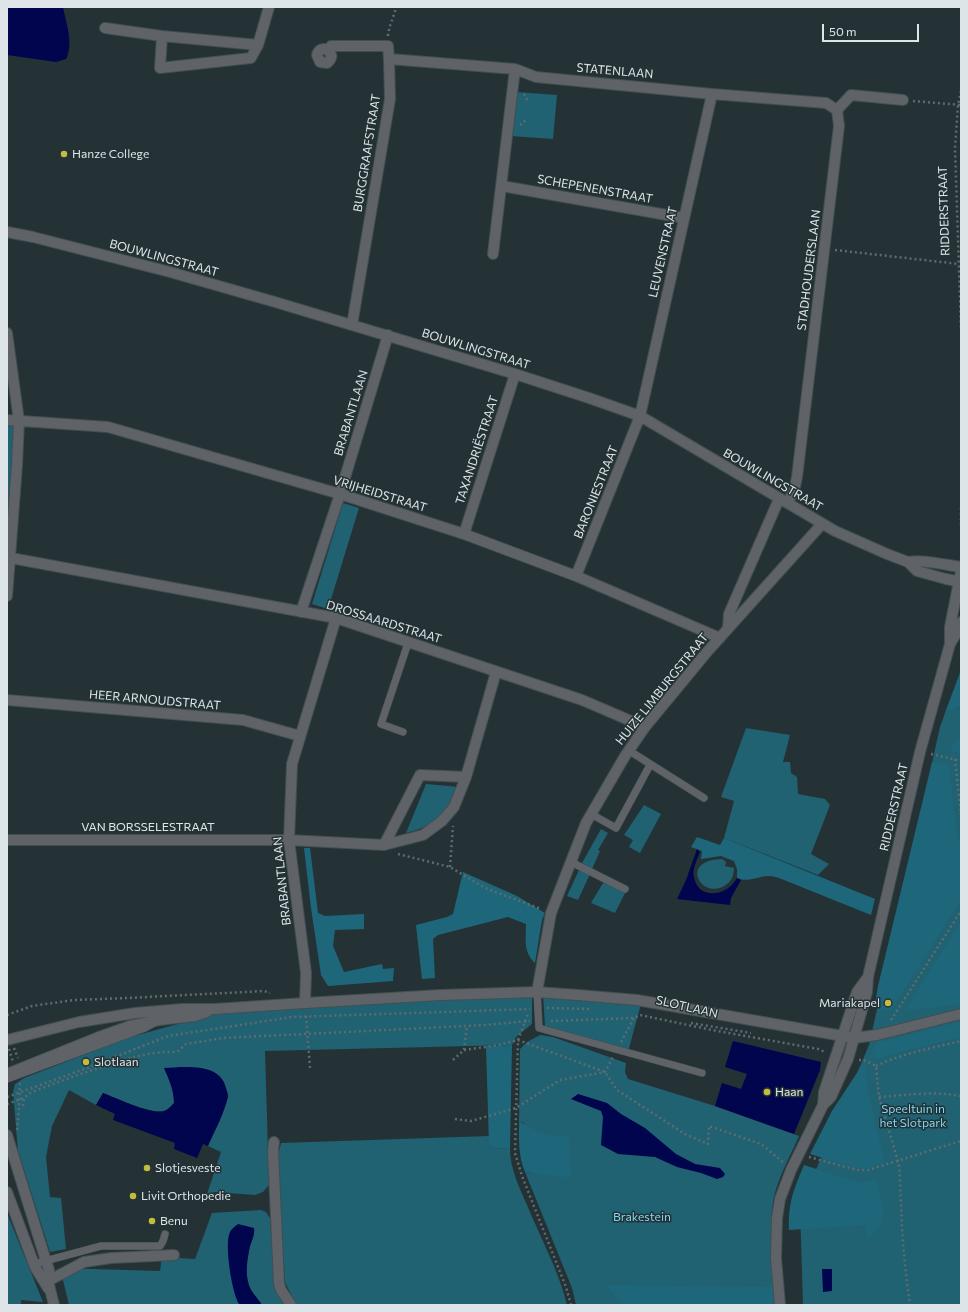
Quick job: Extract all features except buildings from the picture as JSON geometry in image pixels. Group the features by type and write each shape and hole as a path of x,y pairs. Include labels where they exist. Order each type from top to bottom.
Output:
{"street":[{"path":"162,36 160,68 251,58 258,45 269,7"},
{"path":"105,28 162,36 258,45"},
{"path":"328,50 331,46 388,46"},
{"name":"BURGGRAAFSTRAAT","path":"352,325 390,99 390,59 388,46"},
{"name":"STATENLAAN","path":"390,59 515,69 536,77 712,94 826,103 837,110"},
{"path":"493,254 515,69"},
{"name":"LEUVENSTRAAT","path":"640,416 712,94"},
{"path":"837,110 850,95 903,100"},
{"name":"STADHOUDERSLAAN","path":"783,501 794,491 797,477 825,248 838,126 837,110"},
{"name":"SCHEPENENSTRAAT","path":"502,186 684,218"},
{"name":"BOUWLINGSTRAAT","path":"7,232 33,237 170,272 275,302 515,374 640,416 835,531 908,562 918,570 960,582"},
{"path":"7,333 18,420 17,465 7,596"},
{"name":"BRABANTLAAN","path":"301,612 340,494 388,336"},
{"name":"TAXANDRIËSTRAAT","path":"464,534 515,374"},
{"name":"BARONIESTRAAT","path":"576,576 640,416"},
{"name":"VRIJHEIDSTRAAT","path":"7,420 108,427 340,494 464,534 576,576 720,638"},
{"name":"HUIZE LIMBURGSTRAAT","path":"728,628 729,614 783,501"},
{"name":"HUIZE LIMBURGSTRAAT","path":"537,992 551,913 586,823 628,750 645,727 728,628 822,524"},
{"name":"DROSSAARDSTRAAT","path":"9,558 336,618 582,700 645,727"},
{"name":"BOUWLINGSTRAAT","path":"908,562 917,560 961,567"},
{"name":"RIDDERSTRAAT","path":"950,644 950,627 961,571"},
{"name":"BRABANTLAAN","path":"306,1002 306,973 289,840 292,764 336,618"},
{"name":"RIDDERSTRAAT","path":"780,1305 776,1258 777,1218 780,1199 791,1170 823,1105 831,1097 848,1059 867,992 868,977 920,752 950,644 961,622"},
{"name":"VAN BORSSELESTRAAT","path":"7,840 289,840 384,845 423,835 442,821 454,806 466,777 496,672"},
{"name":"HEER ARNOUDSTRAAT","path":"7,700 243,720 300,736"},
{"path":"384,845 420,775 466,777"},
{"name":"RIDDERSTRAAT","path":"823,1105 824,1092 842,1036 858,992 868,977"},
{"name":"SLOTLAAN","path":"7,1040 79,1022 135,1013 306,1002 537,992 637,1000 854,1038"},
{"name":"SLOTLAAN","path":"159,1020 195,1016 214,1009"},
{"path":"854,1038 882,1034 961,1014"},
{"path":"7,1074 99,1037 130,1026 159,1020"},
{"path":"7,1135 49,1270 49,1285 54,1305"},
{"path":"274,1142 272,1151 279,1284 281,1290 291,1305"},
{"path":"7,1192 34,1264 49,1285"},
{"path":"49,1285 84,1262 111,1258 174,1255"}],"lane":[{"path":"403,732 381,724 408,643"},
{"path":"628,750 704,798"},
{"path":"591,814 616,828 650,764"},
{"path":"571,862 625,889"},
{"path":"537,992 539,1028 702,1073"},
{"name":"SLOTLAAN","path":"7,1079 146,1028 159,1020"},
{"path":"34,1264 101,1246 160,1246 165,1234"}],"path":[{"path":"388,46 389,26 394,16 396,7"},
{"name":"RIDDERSTRAAT","path":"961,91 955,148 961,330"},
{"path":"903,100 960,105"},
{"path":"825,248 959,264"},
{"path":"961,508 961,526"},
{"path":"920,752 961,760"},
{"path":"955,759 961,815"},
{"path":"450,867 454,806"},
{"path":"384,845 388,851 450,867 485,888 551,913"},
{"path":"882,1034 961,911"},
{"path":"7,1015 32,1006 74,1000 264,991 271,993"},
{"path":"306,1002 310,1068"},
{"path":"7,1097 87,1068 168,1036 292,1017 538,1008 593,1009"},
{"path":"529,1009 518,1040 515,1153 522,1176 566,1287 571,1305"},
{"path":"7,1104 24,1098 30,1093 74,1076 140,1055 177,1052 186,1044 223,1038 467,1026 526,1021 634,1018 640,1015 712,1030 818,1049 824,1051 828,1055 836,1056"},
{"name":"SLOTLAAN","path":"663,1016 678,1021 758,1034"},
{"path":"605,1072 634,1018"},
{"path":"464,1050 467,1026"},
{"path":"453,1060 464,1050 499,1045 518,1040 605,1072 617,1090 685,1134 708,1144 709,1126 761,1144 791,1170"},
{"path":"876,1066 894,1057 961,1041"},
{"path":"848,1059 864,1060 876,1066"},
{"path":"876,1066 879,1097 900,1171 900,1203 906,1277 910,1305"},
{"path":"455,1119 471,1121 516,1108 560,1080 605,1072"},
{"path":"11,1145 16,1132 20,1092"},
{"path":"879,1097 931,1094 961,1096"},
{"path":"23,1106 24,1098"},
{"path":"799,1154 857,1170 868,1170 961,1141"}],"green space":[{"path":"517,92 557,95 553,139 510,136"},
{"path":"7,425 17,426 7,548"},
{"path":"343,503 359,508 328,609 312,604"},
{"name":"Speeltuin in het Slotpark","path":"961,706 961,1305 803,1305 800,1207 869,1045 940,727 946,710 953,710"},
{"path":"746,728 790,735 783,762 790,762 791,773 797,777 798,794 825,799 830,805 811,854 829,864 818,875 724,838 734,801 721,797"},
{"path":"426,784 459,787 458,793 447,811 436,820 422,828 406,833"},
{"path":"644,805 661,814 640,853 629,847 633,840 624,835"},
{"path":"601,829 608,833 598,850 600,851 592,869 582,863"},
{"path":"722,859 726,862 725,866 734,868 730,881 718,888 710,888 703,885 697,872 700,866 708,861"},
{"path":"579,870 590,874 578,900 567,896"},
{"path":"603,883 610,884 625,893 615,913 591,903"},
{"path":"532,994 532,1024 516,1037 512,1045 265,1051 269,1185 263,1192 255,1195 215,1192 207,1194 221,1152 208,1146 210,1140 201,1068 164,1068 172,1089 174,1103 168,1109 158,1112 151,1111 103,1093 96,1105 69,1090 52,1126 46,1157 50,1197 61,1198 66,1249 50,1252 18,1151 13,1092 15,1084 24,1078 127,1038 214,1014"},
{"path":"543,994 641,1004 628,1052 545,1026"},
{"name":"Brakestein","path":"540,1035 553,1037 626,1063 625,1072 628,1079 715,1106 799,1136 781,1177 773,1202 771,1233 774,1287 770,1287 771,1305 576,1305 572,1288 525,1172 532,1173 524,1123 519,1121 520,1049 527,1042"},
{"path":"489,1136 489,1145 494,1148 510,1149 510,1156 521,1191 554,1267 564,1292 567,1305 298,1305 295,1303 285,1282 277,1160 281,1143"},
{"path":"261,1210 266,1212 270,1218 275,1287 284,1305 262,1305 252,1292 247,1280 247,1263 250,1246 254,1235 254,1228 237,1301 240,1305 69,1305 60,1268 160,1271 162,1257 195,1259 212,1213"},
{"path":"7,1213 43,1302 21,1300 21,1305 7,1305"}],"shaded area":[{"path":"7,7 63,7 69,40 66,59 56,62 7,55"},
{"path":"961,670 961,706 953,710 946,710"},
{"path":"961,739 961,753 950,751 956,740"},
{"path":"932,762 949,765 957,836 961,843 961,900 891,1010 881,1010 875,1004 878,986"},
{"path":"697,837 720,845 724,838 875,899 871,915 776,877 765,876 745,880 737,878 737,869 734,861 721,856 701,859 702,851 691,847"},
{"path":"304,848 310,848 318,913 325,916 364,914 364,929 335,930 333,946 344,972 382,964 383,969 394,968 393,981 328,986 321,975"},
{"path":"697,849 700,852 695,864 694,877 701,890 707,893 720,892 727,889 737,878 741,880 731,898 730,905 677,899 686,880"},
{"path":"463,872 517,896 545,913 542,920 535,963 531,959 527,950 526,924 508,917 438,935 433,939 435,978 422,979 416,925 453,914"},
{"path":"961,921 961,1004 906,1010"},
{"path":"961,1021 961,1037 907,1050 879,1059 870,1058 876,1043"},
{"path":"733,1041 821,1062 820,1070 794,1134 715,1106 722,1083 741,1089 747,1074 725,1067"},
{"path":"512,1045 510,1149 494,1148 489,1145 486,1046"},
{"path":"866,1059 867,1089 885,1163 866,1168 855,1168 810,1154 832,1111"},
{"path":"191,1067 209,1070 217,1074 226,1088 228,1097 222,1116 208,1146 203,1144 197,1158 174,1149 175,1143 113,1120 115,1114 96,1105 103,1093 151,1111 158,1112 167,1110 174,1103 174,1098 171,1085 164,1068"},
{"path":"578,1094 607,1103 621,1114 645,1128 676,1154 695,1164 720,1168 725,1174 723,1177 717,1179 677,1167 655,1157 618,1154 601,1145 603,1117 601,1111 571,1099"},
{"path":"519,1121 532,1129 548,1135 569,1135 571,1178 525,1172 520,1153"},
{"path":"804,1165 860,1183 876,1179 881,1196 883,1214 880,1226 876,1232 867,1240 866,1225 789,1230 792,1196"},
{"path":"238,1224 254,1228 254,1235 248,1257 247,1280 251,1290 262,1305 240,1305 234,1292 229,1260 228,1241 230,1232"},
{"path":"822,1269 832,1269 832,1291 823,1292"},
{"path":"605,1285 774,1287 775,1305 624,1305"}],"place":[{"name":"Hanze College","path":"64,154"},
{"name":"Mariakapel","path":"888,1003"},
{"name":"Slotlaan","path":"86,1062"},
{"name":"Haan","path":"767,1092"},
{"name":"Slotjesveste","path":"147,1168"},
{"name":"Livit Orthopedie","path":"133,1196"},
{"name":"Benu","path":"152,1221"}]}
